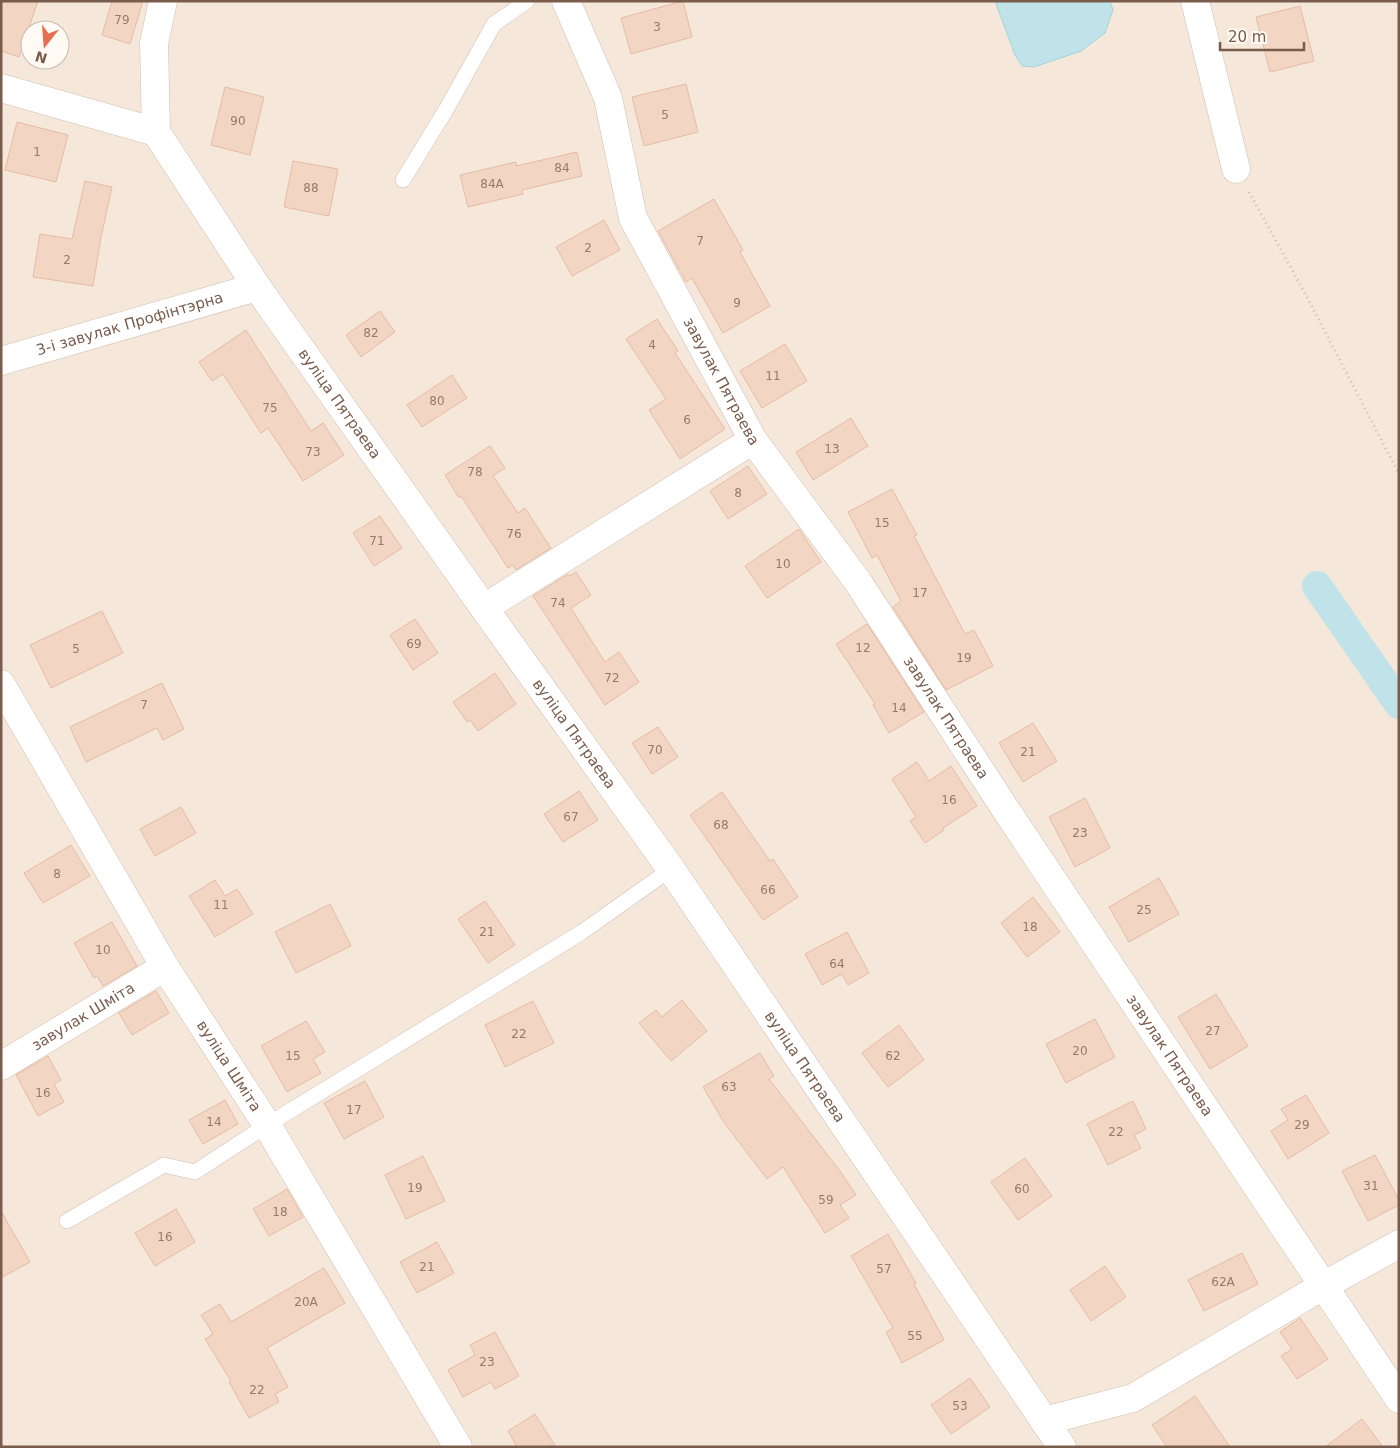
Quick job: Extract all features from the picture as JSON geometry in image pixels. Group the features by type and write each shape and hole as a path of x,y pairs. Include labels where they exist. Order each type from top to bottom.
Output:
{"street":[{"path":"1,88 156,132 154,43 163,1"},
{"name":"завулак Пятраева","path":"566,1 608,98 633,218 753,440 858,582 1004,807 1399,1399"},
{"path":"1195,1 1236,169"},
{"name":"вуліца Пятраева","path":"156,132 257,287 671,869 1062,1447"},
{"name":"3-і завулак Профінтэрна","path":"1,361 257,287"},
{"path":"484,608 753,440"},
{"name":"вуліца Шміта","path":"1,684 165,967 267,1125 458,1447"},
{"name":"завулак Шміта","path":"1,1066 165,967"},
{"path":"1044,1421 1133,1398 1323,1286 1399,1244"}],"lane":[{"path":"403,180 447,108 494,24 528,1"},
{"path":"67,1221 164,1165 195,1172 267,1125 582,932 671,869"}],"path":[{"path":"1236,169 1307,297 1399,474"}],"shaded area":[{"path":"1,1 1399,1 1399,1447 1,1447"}],"water":[{"path":"995,1 1110,1 1113,10 1105,33 1081,51 1034,67 1022,66 1015,55"}],"building":[{"path":"1,1 38,1 32,20 20,20 19,57 1,51"},
{"path":"112,1 143,1 130,44 102,35"},
{"path":"683,1 692,37 631,54 621,18"},
{"path":"1300,6 1314,61 1270,72 1256,17"},
{"path":"686,84 698,132 644,146 632,97"},
{"path":"225,87 264,97 250,155 211,145"},
{"path":"17,122 68,135 56,182 5,170"},
{"path":"577,152 582,176 522,190 523,194 468,207 460,175 516,162 516,166"},
{"path":"293,161 338,169 329,216 284,207"},
{"path":"85,181 112,187 93,286 33,277 40,234 72,239"},
{"path":"714,199 743,250 740,252 770,306 723,333 692,278 686,282 658,231"},
{"path":"604,220 620,250 572,276 556,247"},
{"path":"380,311 395,332 361,357 346,335"},
{"path":"657,319 678,351 675,353 725,429 680,459 649,410 666,399 626,339"},
{"path":"246,330 311,431 323,423 344,455 303,481 268,428 261,433 223,374 212,381 199,362"},
{"path":"785,344 807,381 762,408 740,371"},
{"path":"452,375 467,398 422,427 407,405"},
{"path":"851,418 868,446 813,480 796,452"},
{"path":"490,446 505,468 493,476 518,513 525,508 551,548 516,570 513,565 508,568 445,475"},
{"path":"748,466 767,494 728,519 710,491"},
{"path":"892,489 917,535 914,536 965,634 974,630 993,666 946,690 893,607 901,601 877,555 872,558 848,512"},
{"path":"380,516 402,548 374,566 353,533"},
{"path":"799,529 821,562 767,598 745,566"},
{"path":"576,572 591,595 571,608 605,662 619,652 639,682 605,705 533,596 568,574 570,576"},
{"path":"102,611 123,653 51,688 30,645"},
{"path":"415,619 438,653 413,670 390,635"},
{"path":"867,624 924,712 889,733 873,705 875,704 836,644"},
{"path":"495,673 516,704 478,731 470,720 467,722 453,702"},
{"path":"162,683 184,729 163,740 157,728 86,762 70,727"},
{"path":"1033,723 1057,761 1023,782 999,743"},
{"path":"658,727 678,757 652,774 632,743"},
{"path":"917,762 929,781 951,766 977,806 943,828 944,830 925,843 910,821 916,817 892,779"},
{"path":"579,791 598,820 563,842 544,814"},
{"path":"722,792 770,861 773,859 798,897 763,920 690,815"},
{"path":"1085,798 1110,848 1075,867 1049,817"},
{"path":"181,807 196,833 155,856 140,829"},
{"path":"71,845 90,876 43,903 24,873"},
{"path":"1159,878 1179,914 1129,942 1109,907"},
{"path":"215,880 225,896 237,889 253,914 215,937 189,896"},
{"path":"1033,897 1060,932 1027,957 1001,923"},
{"path":"485,901 515,945 488,963 458,919"},
{"path":"330,904 351,946 296,973 275,932"},
{"path":"112,922 137,966 103,986 97,976 94,978 74,943"},
{"path":"847,932 869,973 848,985 842,974 822,985 805,954"},
{"path":"156,991 169,1013 132,1035 119,1013"},
{"path":"1216,994 1248,1046 1210,1069 1178,1017"},
{"path":"682,1000 707,1031 671,1061 639,1023 656,1010 662,1017"},
{"path":"533,1001 554,1043 505,1067 485,1025"},
{"path":"1095,1019 1115,1057 1066,1083 1046,1044"},
{"path":"306,1021 325,1052 313,1059 321,1073 287,1092 261,1046"},
{"path":"899,1025 924,1060 888,1087 862,1053"},
{"path":"760,1053 774,1076 769,1079 840,1171 856,1195 840,1205 849,1218 825,1233 783,1167 767,1179 723,1121 703,1087"},
{"path":"48,1056 61,1080 54,1084 64,1102 38,1116 16,1075"},
{"path":"365,1081 384,1117 344,1139 324,1103"},
{"path":"1306,1095 1329,1133 1288,1159 1271,1131 1288,1120 1281,1109"},
{"path":"225,1100 238,1124 203,1144 189,1120"},
{"path":"1133,1101 1146,1129 1134,1135 1141,1148 1108,1165 1087,1124"},
{"path":"1375,1155 1399,1200 1399,1205 1368,1221 1342,1171"},
{"path":"423,1156 445,1201 406,1219 385,1175"},
{"path":"1025,1158 1052,1196 1018,1220 991,1182"},
{"path":"287,1189 303,1217 269,1236 253,1209"},
{"path":"176,1209 195,1242 155,1266 135,1233"},
{"path":"1,1211 30,1262 1,1278"},
{"path":"888,1234 916,1283 914,1284 944,1340 902,1363 886,1332 893,1328 851,1256"},
{"path":"437,1242 454,1273 417,1293 400,1262"},
{"path":"1242,1253 1258,1284 1204,1311 1188,1280"},
{"path":"1105,1266 1126,1297 1091,1321 1070,1290"},
{"path":"324,1268 345,1303 267,1348 288,1387 275,1394 279,1402 249,1418 229,1382 231,1381 205,1339 213,1334 201,1315 220,1304 231,1322"},
{"path":"1300,1318 1328,1359 1297,1379 1281,1356 1292,1349 1280,1332"},
{"path":"495,1332 519,1376 495,1389 491,1382 463,1397 448,1370 475,1355 470,1345"},
{"path":"970,1378 990,1407 951,1434 931,1405"},
{"path":"1195,1396 1230,1447 1167,1447 1152,1425"},
{"path":"535,1414 556,1447 517,1447 508,1431"},
{"path":"1362,1419 1383,1447 1325,1447"}],"waterway":[{"path":"1317,586 1399,704"}]}
